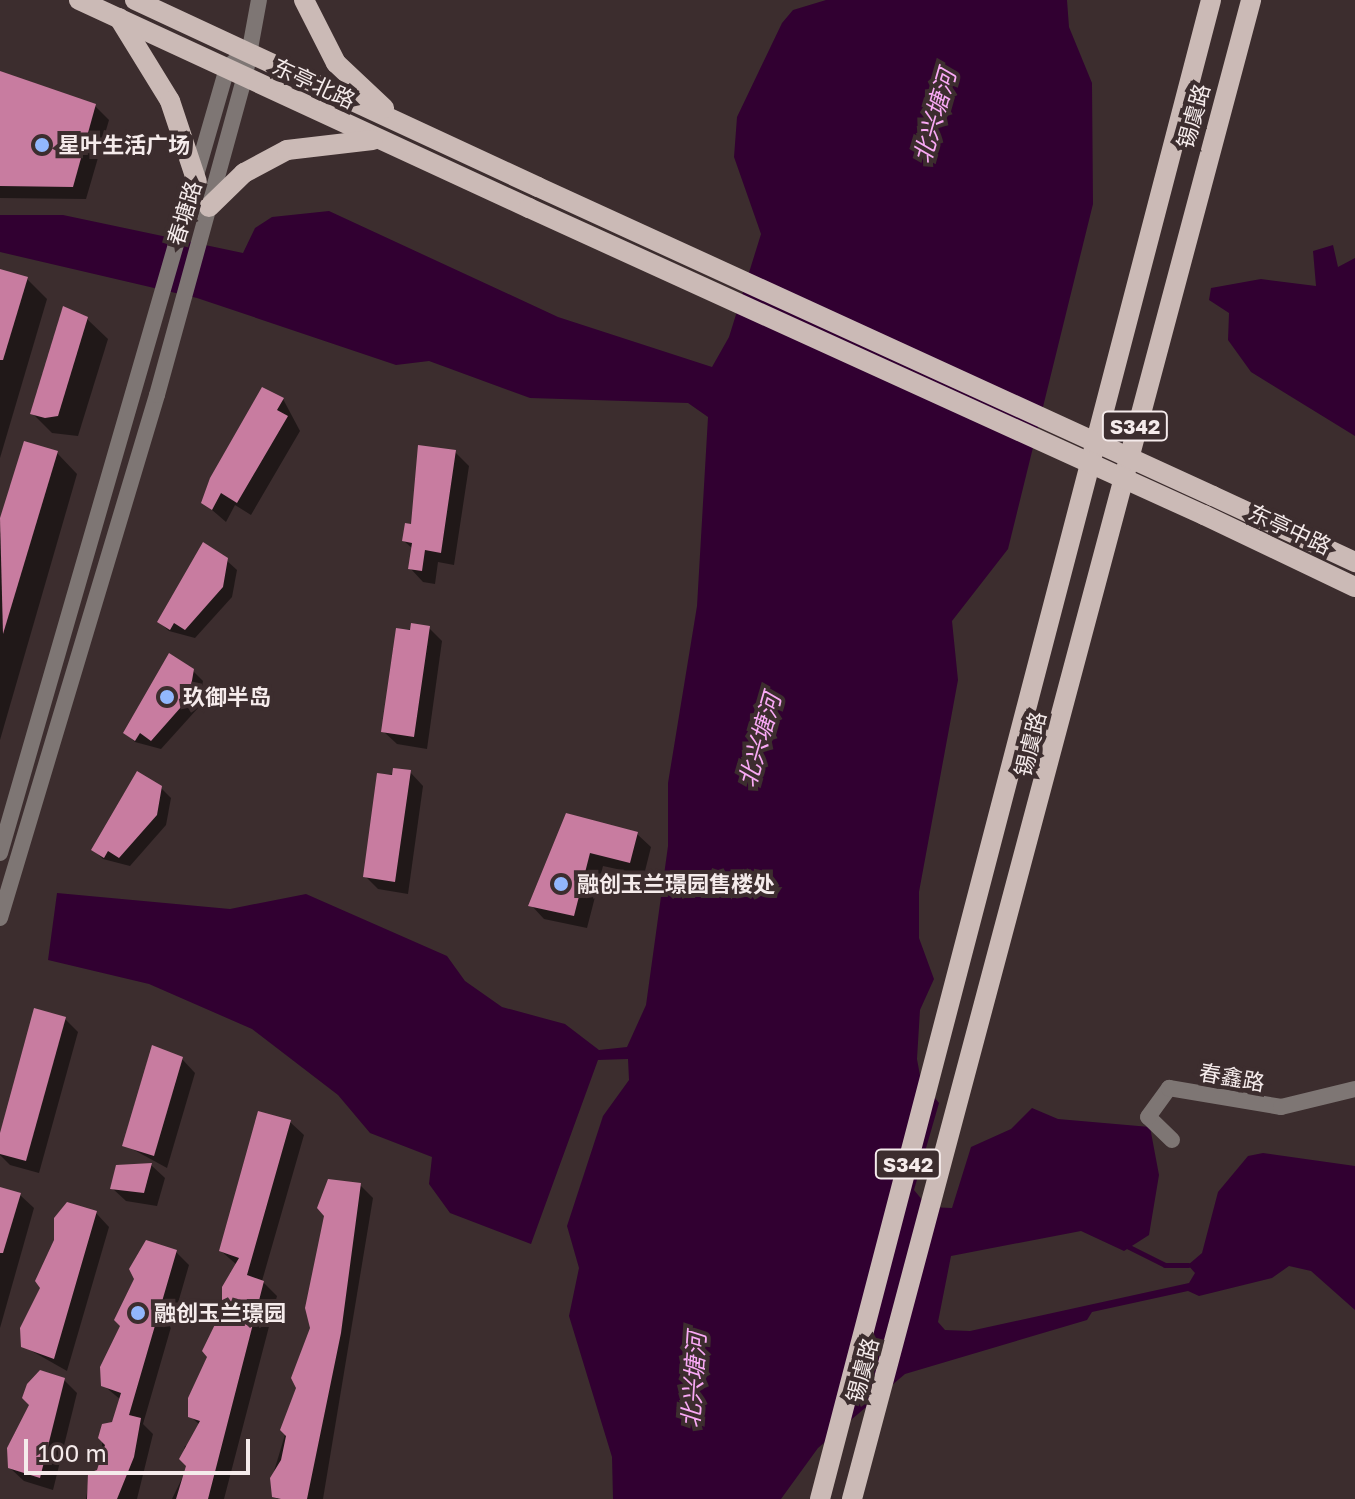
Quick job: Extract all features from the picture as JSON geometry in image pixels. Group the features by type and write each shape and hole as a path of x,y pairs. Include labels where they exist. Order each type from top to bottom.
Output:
{"main road":[{"name":"东亭北路","path":"79,0 529,208 1208,506"},
{"name":"东亭北路","path":"135,0 538,187 1208,506"},
{"path":"304,0 345,74 423,136"},
{"name":"锡虞路","path":"820,1499 996,829 1128,297 1211,0"},
{"name":"锡虞路","path":"852,1499 1027,855 1165,307 1251,0"},
{"path":"119,18 170,101 197,182"},
{"path":"209,207 244,173 287,150 334,139 382,141"},
{"name":"东亭中路","path":"1208,506 1355,562"},
{"name":"东亭中路","path":"1208,506 1355,587"},
{"path":"866,1499 897,1334"}],"street":[{"name":"春塘路","path":"0,849 162,296 197,182 246,51 259,0"},
{"name":"春塘路","path":"0,918 209,207 236,72"},
{"name":"春鑫路","path":"1172,1140 1148,1117 1169,1088 1281,1107 1355,1089"}],"water":[{"name":"北兴塘河","path":"826,0 1067,0 1069,27 1092,83 1093,204 1008,549 952,621 958,680 919,892 919,938 934,979 920,1010 917,1059 921,1081 939,1103 914,1190 928,1207 952,1208 971,1147 1011,1129 1032,1108 1058,1119 1150,1127 1159,1175 1149,1235 1124,1251 1081,1231 951,1256 938,1322 945,1330 970,1331 1189,1283 1195,1273 1188,1265 1202,1253 1218,1192 1248,1156 1263,1153 1355,1166 1355,1310 1311,1271 1289,1266 1272,1278 1199,1296 1188,1291 1092,1312 1087,1320 905,1374 818,1448 781,1499 613,1499 612,1457 569,1316 579,1268 567,1226 603,1116 629,1080 628,1059 598,1060 531,1244 450,1213 429,1184 432,1157 370,1133 338,1095 252,1029 149,984 48,960 57,893 230,909 306,894 447,956 465,981 502,1007 565,1024 599,1050 627,1047 646,1005 668,846 668,783 697,606 708,417 688,403 530,398 429,361 396,365 197,298 0,252 0,215 63,215 243,253 255,228 272,217 329,211 558,317 712,367 729,337 761,234 734,157 737,117 782,23 793,10"},
{"path":"1333,245 1338,267 1355,258 1355,436 1251,372 1228,340 1229,313 1209,300 1211,288 1261,279 1316,286 1313,251"}],"building":[{"name":"星叶生活广场","path":"0,71 96,104 73,187 0,186"},
{"path":"0,269 28,277 3,360 0,360"},
{"path":"63,306 88,317 58,416 45,418 30,414"},
{"path":"262,387 284,398 277,410 288,416 237,503 221,493 212,510 201,503 210,478"},
{"path":"24,441 58,451 3,634 0,518"},
{"path":"418,445 456,450 441,553 425,550 422,571 408,569 412,543 402,541 405,523 411,524"},
{"path":"203,542 228,558 223,587 185,630 174,623 170,630 157,622"},
{"path":"411,623 430,626 414,737 381,732 396,628 410,630"},
{"name":"玖御半岛","path":"169,653 194,669 189,698 151,741 140,733 135,741 123,733"},
{"path":"393,768 411,770 395,882 363,877 377,773 392,775"},
{"path":"137,771 162,786 157,815 119,858 108,851 104,858 91,850"},
{"name":"融创玉兰璟园售楼处","path":"566,813 638,832 630,863 590,853 574,916 528,906"},
{"path":"34,1008 66,1017 26,1161 0,1154 0,1133"},
{"path":"152,1045 183,1057 154,1156 122,1146"},
{"path":"258,1111 291,1120 247,1275 264,1281 208,1499 176,1499 186,1466 179,1459 200,1421 188,1417 188,1398 207,1357 202,1351 222,1310 222,1287 239,1258 219,1251"},
{"path":"152,1163 144,1193 110,1189 116,1165"},
{"path":"328,1179 361,1183 341,1333 307,1499 281,1499 272,1497 270,1478 281,1460 286,1436 280,1430 296,1388 291,1378 310,1328 305,1308 324,1216 317,1208"},
{"path":"0,1187 21,1193 3,1253 0,1253"},
{"path":"67,1202 97,1211 54,1359 21,1347 20,1328 40,1288 35,1281 54,1240 54,1218"},
{"name":"融创玉兰璟园","path":"146,1240 177,1250 129,1415 141,1418 134,1457 117,1499 87,1499 88,1473 97,1470 105,1445 98,1438 102,1424 112,1422 121,1393 101,1386 100,1367 120,1326 114,1320 134,1279 129,1269"},
{"path":"40,1370 65,1378 40,1478 8,1468 7,1448 29,1405 22,1398 27,1384"}],"waterway":[{"path":"1127,1246 1165,1265 1188,1265"}],"place":[{"name":"星叶生活广场","path":"42,145"},
{"name":"玖御半岛","path":"167,697"},
{"name":"融创玉兰璟园售楼处","path":"561,884"},
{"name":"融创玉兰璟园","path":"138,1313"}]}
